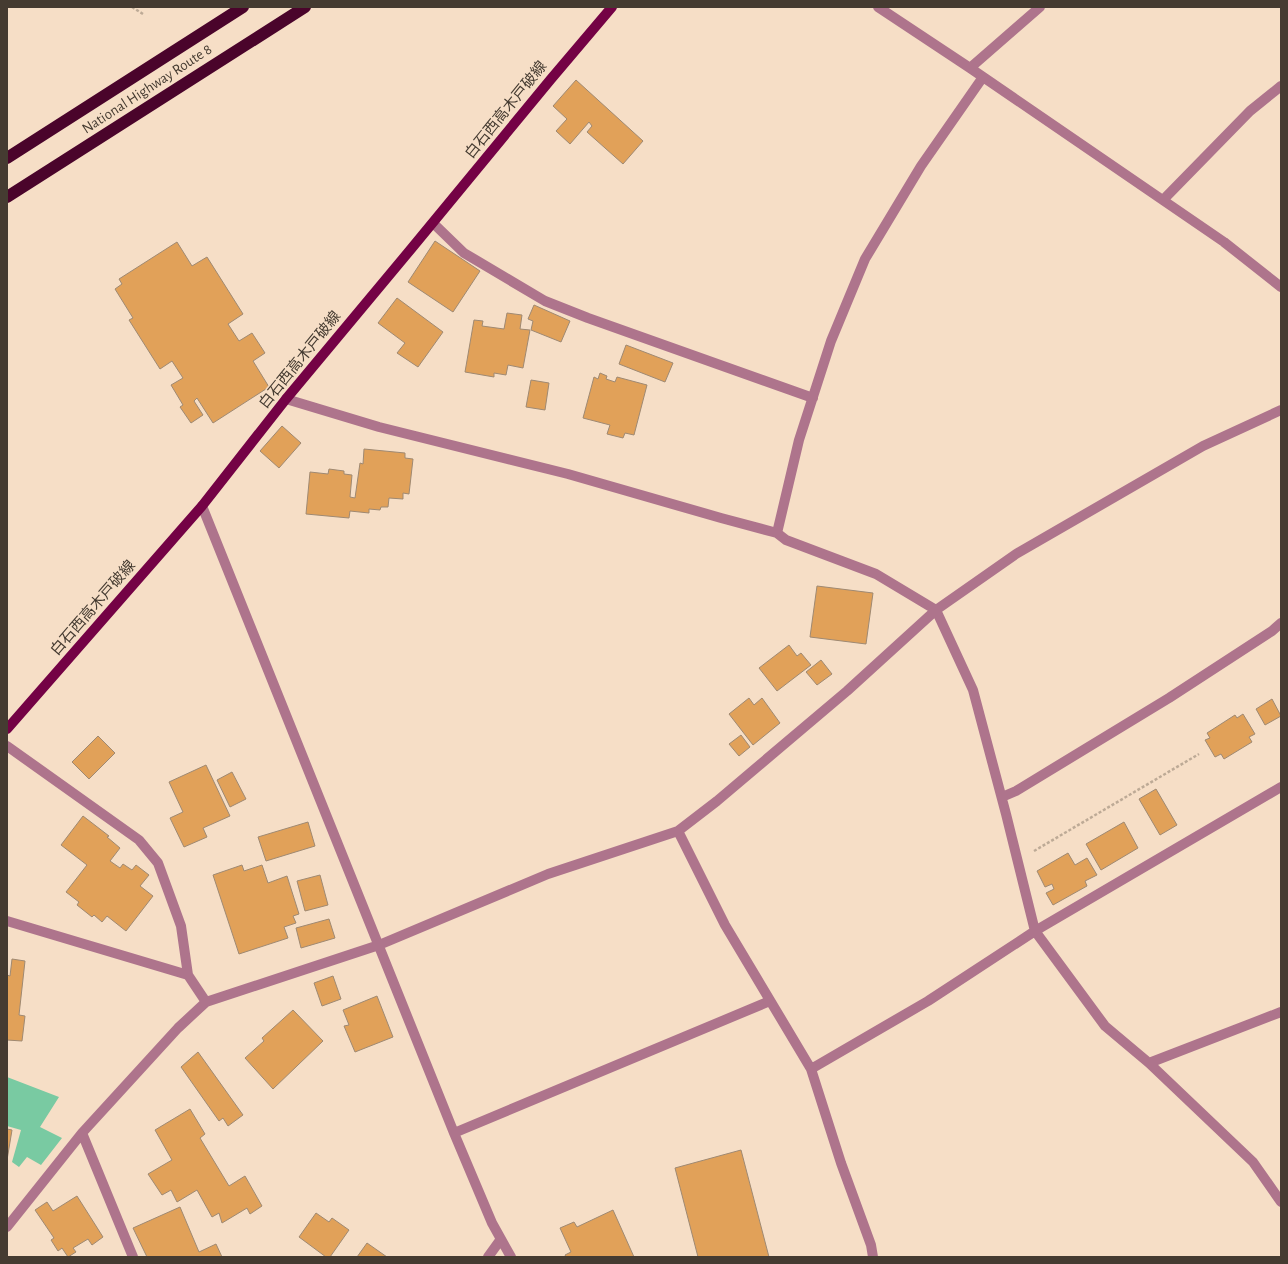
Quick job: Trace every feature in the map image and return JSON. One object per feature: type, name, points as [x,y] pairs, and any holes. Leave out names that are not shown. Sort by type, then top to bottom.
[{"type":"highway","name":"National Highway Route 8","points":[[7,158],[243,7]]},
{"type":"highway","name":"National Highway Route 8","points":[[7,198],[305,7]]},
{"type":"main road","name":"白石西高木戸破線","points":[[7,729],[202,506],[286,399],[612,7]]},
{"type":"street","points":[[878,7],[970,68],[1224,242],[1281,287]]},
{"type":"street","points":[[970,68],[1040,7]]},
{"type":"street","points":[[777,533],[799,440],[831,341],[865,259],[921,166],[983,77]]},
{"type":"street","points":[[1162,200],[1250,111],[1281,86]]},
{"type":"street","points":[[433,223],[464,253],[545,300],[588,318],[813,398]]},
{"type":"street","points":[[286,399],[379,427],[568,474],[777,533],[786,540],[876,574],[936,610],[972,690],[1002,797],[1035,931],[1104,1026],[1149,1063],[1253,1162],[1281,1202]]},
{"type":"street","points":[[7,1227],[82,1133],[178,1028],[206,1002],[379,945],[548,874],[678,831],[717,801],[847,691],[936,610],[1016,554],[1203,446],[1281,410]]},
{"type":"street","points":[[202,506],[454,1132],[492,1224],[511,1257]]},
{"type":"street","points":[[1002,797],[1016,791],[1169,698],[1272,631],[1281,623]]},
{"type":"street","points":[[7,746],[139,840],[158,863],[181,926],[188,975],[206,1002]]},
{"type":"street","points":[[811,1069],[928,1001],[1035,931],[1281,787]]},
{"type":"street","points":[[678,831],[725,925],[811,1069],[841,1163],[871,1245],[873,1257]]},
{"type":"street","points":[[7,921],[188,975]]},
{"type":"street","points":[[454,1132],[770,1001]]},
{"type":"street","points":[[1149,1063],[1281,1012]]},
{"type":"street","points":[[82,1133],[133,1257]]},
{"type":"street","points":[[488,1257],[501,1239]]},
{"type":"path","points":[[132,7],[143,14]]},
{"type":"path","points":[[1018,861],[1199,754]]},
{"type":"green space","points":[[7,1077],[59,1097],[40,1127],[62,1138],[41,1165],[27,1157],[19,1167],[12,1162],[21,1130],[7,1126]]},
{"type":"building","points":[[576,80],[643,141],[623,164],[587,132],[592,126],[589,122],[570,144],[556,131],[567,119],[553,106]]},
{"type":"building","points":[[435,241],[480,271],[453,312],[408,282]]},
{"type":"building","points":[[177,242],[192,266],[207,257],[243,314],[228,324],[239,341],[252,333],[265,353],[253,361],[269,387],[213,423],[197,398],[194,401],[203,415],[191,423],[180,407],[183,405],[171,385],[183,378],[172,361],[160,369],[129,320],[133,318],[115,289],[122,284],[119,279]]},
{"type":"building","points":[[397,298],[443,332],[418,367],[397,353],[405,343],[378,323]]},
{"type":"building","points":[[534,305],[570,321],[561,342],[531,330],[533,321],[528,319]]},
{"type":"building","points":[[507,313],[522,315],[520,329],[530,330],[523,368],[508,365],[506,375],[494,373],[494,377],[465,372],[474,320],[483,321],[482,326],[504,329]]},
{"type":"building","points":[[626,345],[673,363],[665,382],[619,364]]},
{"type":"building","points":[[600,373],[607,376],[606,379],[615,382],[617,377],[647,385],[634,435],[625,433],[623,438],[607,434],[610,425],[583,418],[594,377],[598,379]]},
{"type":"building","points":[[531,380],[549,383],[545,410],[526,407]]},
{"type":"building","points":[[282,426],[301,443],[279,468],[260,451]]},
{"type":"building","points":[[364,449],[405,453],[405,458],[413,459],[409,494],[403,493],[403,499],[389,498],[388,507],[381,507],[380,510],[369,509],[369,513],[350,511],[349,518],[306,514],[310,472],[328,474],[329,469],[344,471],[344,474],[352,475],[350,497],[355,498],[360,463],[363,464]]},
{"type":"building","points":[[817,586],[873,593],[866,644],[810,637]]},
{"type":"building","points":[[789,645],[797,656],[801,653],[811,665],[777,691],[759,668]]},
{"type":"building","points":[[821,660],[832,674],[817,685],[806,672]]},
{"type":"building","points":[[749,698],[754,705],[762,698],[780,723],[753,745],[729,714]]},
{"type":"building","points":[[1272,699],[1281,716],[1265,725],[1256,709]]},
{"type":"building","points":[[1243,714],[1255,734],[1249,737],[1252,742],[1224,759],[1221,754],[1215,757],[1205,740],[1210,738],[1207,733],[1235,715],[1237,718]]},
{"type":"building","points":[[741,735],[750,747],[739,756],[729,744]]},
{"type":"building","points":[[98,736],[115,753],[89,779],[72,762]]},
{"type":"building","points":[[206,765],[230,816],[203,828],[207,837],[184,847],[170,818],[183,812],[169,782]]},
{"type":"building","points":[[232,772],[246,799],[230,807],[217,780]]},
{"type":"building","points":[[1156,789],[1177,825],[1160,835],[1139,799]]},
{"type":"building","points":[[83,816],[109,836],[107,837],[120,848],[110,861],[120,868],[123,864],[132,870],[136,865],[149,875],[140,886],[153,896],[126,931],[107,916],[102,922],[94,915],[92,917],[77,905],[79,902],[66,892],[87,865],[61,845]]},
{"type":"building","points":[[308,822],[315,846],[266,861],[258,837]]},
{"type":"building","points":[[1124,822],[1138,848],[1101,870],[1086,844]]},
{"type":"building","points":[[1068,853],[1075,865],[1087,858],[1097,875],[1085,881],[1087,886],[1053,905],[1046,893],[1054,889],[1052,884],[1045,887],[1037,871]]},
{"type":"building","points":[[242,865],[244,871],[262,865],[268,883],[287,876],[299,914],[293,916],[296,923],[284,927],[288,938],[239,954],[213,875]]},
{"type":"building","points":[[320,875],[328,905],[305,911],[297,881]]},
{"type":"building","points":[[329,919],[335,938],[301,948],[296,928]]},
{"type":"building","points":[[12,959],[25,961],[19,1015],[25,1016],[22,1041],[7,1040],[7,975],[10,976]]},
{"type":"building","points":[[333,976],[341,999],[322,1006],[314,983]]},
{"type":"building","points":[[377,996],[393,1037],[355,1052],[344,1026],[349,1025],[343,1010]]},
{"type":"building","points":[[293,1010],[323,1041],[273,1089],[245,1058],[264,1041],[262,1038]]},
{"type":"building","points":[[198,1052],[243,1115],[228,1126],[223,1118],[219,1121],[181,1067]]},
{"type":"building","points":[[190,1109],[205,1134],[200,1138],[229,1186],[245,1176],[262,1206],[250,1214],[247,1208],[222,1223],[219,1213],[212,1217],[197,1190],[177,1202],[171,1190],[162,1195],[148,1174],[172,1160],[155,1130]]},
{"type":"building","points":[[7,1129],[12,1130],[7,1160]]},
{"type":"building","points":[[741,1150],[769,1257],[698,1257],[675,1168]]},
{"type":"building","points":[[77,1196],[103,1237],[92,1245],[88,1239],[73,1248],[76,1252],[68,1257],[62,1248],[58,1251],[51,1240],[54,1238],[35,1210],[47,1202],[53,1211]]},
{"type":"building","points":[[180,1207],[199,1252],[216,1244],[222,1257],[147,1257],[133,1228]]},
{"type":"building","points":[[613,1210],[634,1257],[566,1257],[565,1255],[571,1252],[560,1228],[574,1222],[577,1227]]},
{"type":"building","points":[[316,1213],[329,1222],[332,1218],[349,1230],[330,1257],[326,1257],[299,1237]]},
{"type":"building","points":[[367,1243],[387,1257],[357,1257]]}]
